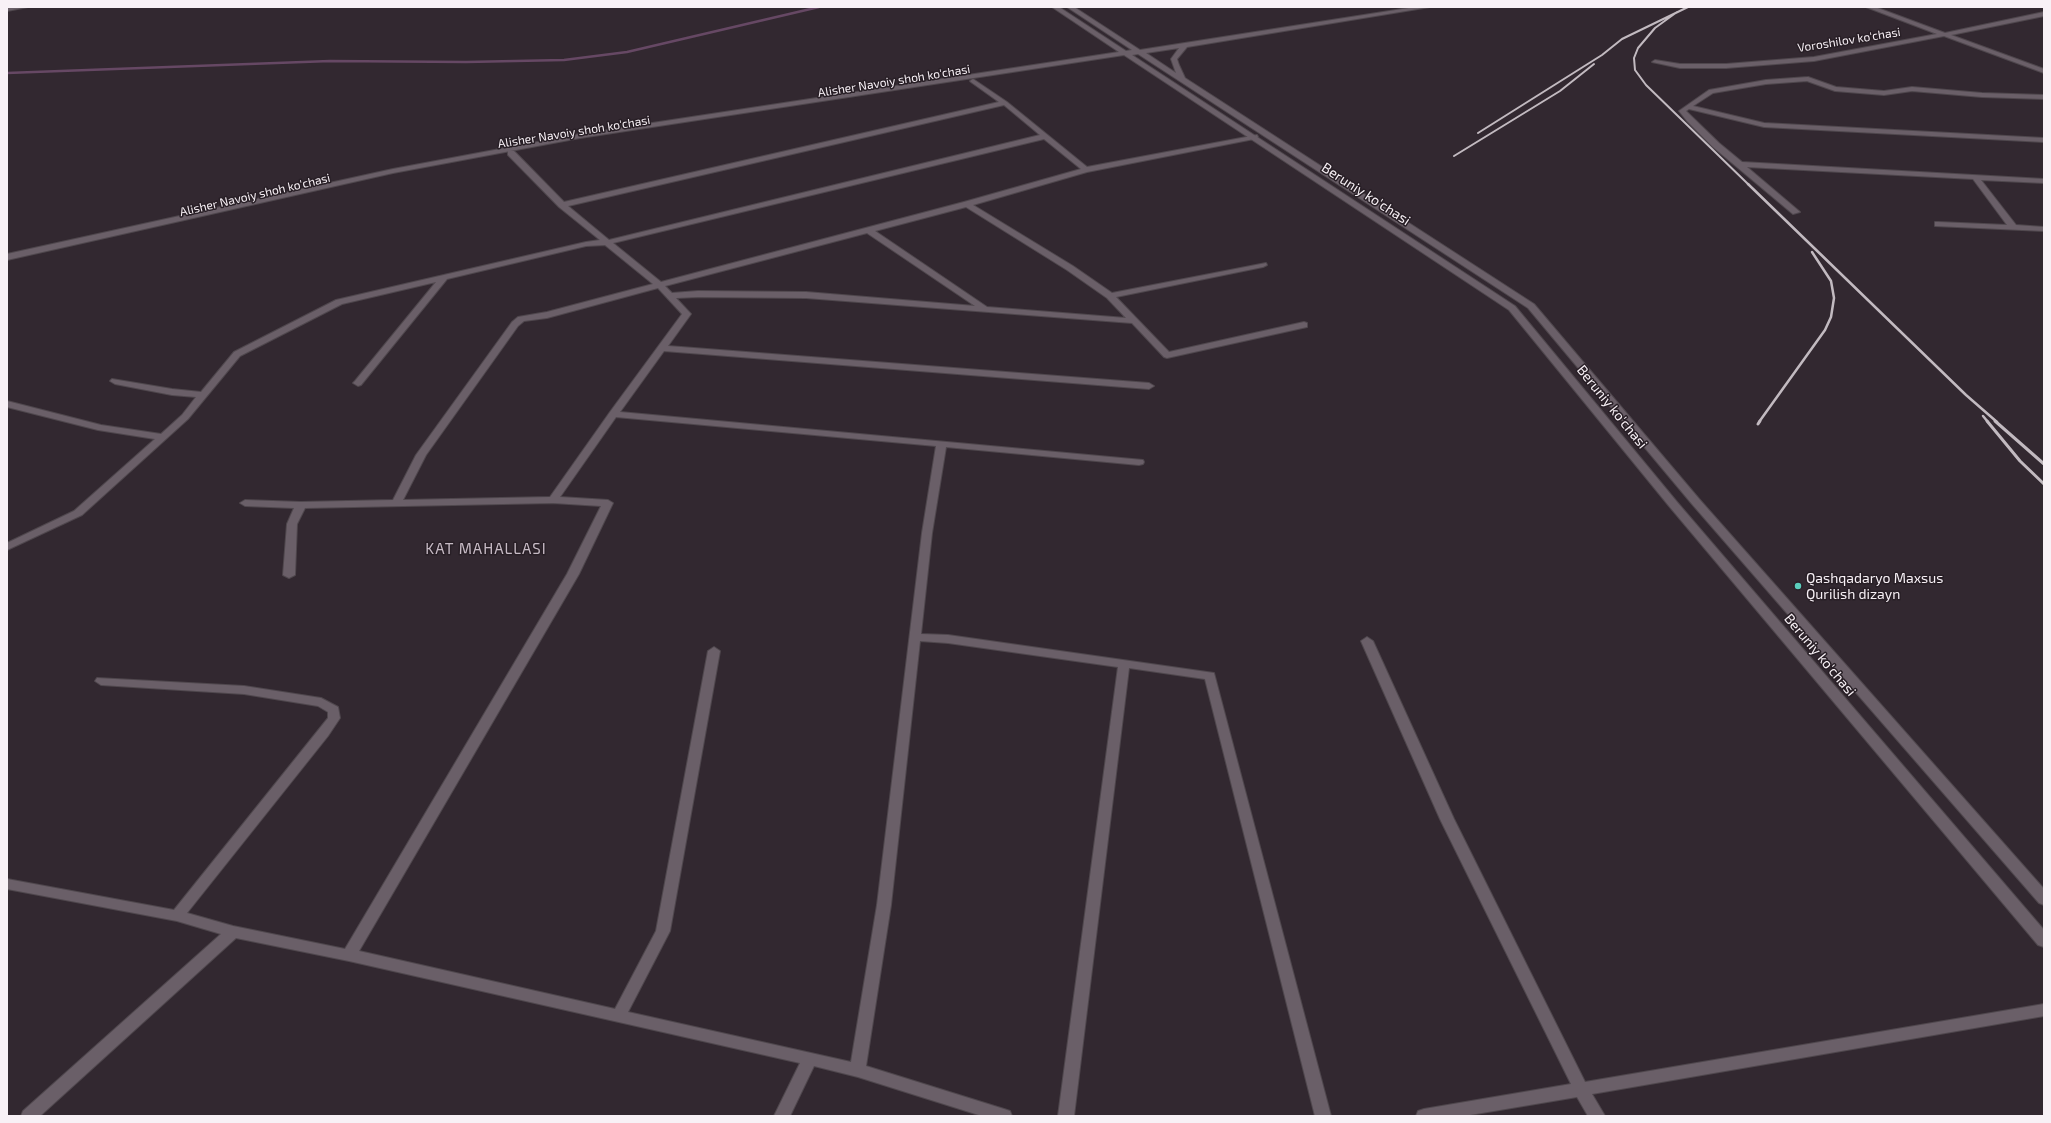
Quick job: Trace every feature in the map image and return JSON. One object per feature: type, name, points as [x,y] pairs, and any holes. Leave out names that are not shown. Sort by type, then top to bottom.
[{"type":"main road","name":"Beruniy ko'chasi","points":[[1055,7],[1184,79],[1531,306],[1548,324],[1696,502],[2044,900]]},
{"type":"main road","name":"Beruniy ko'chasi","points":[[1070,7],[1137,53],[1254,138],[1512,308],[1673,504],[2044,941]]},
{"type":"main road","name":"Alisher Navoiy shoh ko'chasi","points":[[7,257],[311,188],[447,160],[580,136],[1184,46],[1427,7]]},
{"type":"main road","points":[[1184,46],[1174,59],[1174,65],[1184,79]]},
{"type":"main road","name":"Alisher Navoiy shoh ko'chasi","points":[[7,264],[337,188],[511,153],[973,82],[1137,53]]},
{"type":"main road","points":[[1673,504],[1696,502]]},
{"type":"street","points":[[7,10],[25,7]]},
{"type":"street","points":[[1869,7],[2044,71]]},
{"type":"street","name":"Voroshilov ko'chasi","points":[[1655,62],[1680,66],[1726,66],[1814,59],[1946,35],[2044,14]]},
{"type":"street","points":[[1796,212],[1716,145],[1688,120],[1682,111],[1711,91],[1766,82],[1808,79],[1834,89],[1884,93],[1912,89],[1982,96],[2044,97]]},
{"type":"street","points":[[973,82],[1005,103],[1086,170]]},
{"type":"street","points":[[562,205],[1005,103]]},
{"type":"street","points":[[1688,107],[1764,125],[2044,140]]},
{"type":"street","points":[[7,547],[78,513],[185,417],[238,354],[339,302],[586,244],[609,242],[1046,136]]},
{"type":"street","points":[[397,502],[421,455],[515,324],[528,317],[547,315],[967,204],[1086,170],[1254,138]]},
{"type":"street","points":[[511,153],[562,205],[609,242],[659,285],[687,314],[613,414],[553,500]]},
{"type":"street","points":[[1740,164],[2044,182]]},
{"type":"street","points":[[1975,177],[2013,227]]},
{"type":"street","points":[[967,204],[1070,268],[1110,296],[1167,355],[1304,325]]},
{"type":"street","points":[[1938,224],[2044,229]]},
{"type":"street","points":[[868,230],[985,309]]},
{"type":"street","points":[[1110,296],[1263,265]]},
{"type":"street","points":[[358,383],[444,277]]},
{"type":"street","points":[[669,296],[698,294],[806,295],[1134,321]]},
{"type":"street","points":[[663,348],[1149,386]]},
{"type":"street","points":[[115,381],[172,392],[203,395]]},
{"type":"street","points":[[7,404],[101,428],[163,437]]},
{"type":"street","points":[[613,414],[1139,462]]},
{"type":"street","points":[[858,1070],[884,905],[927,533],[942,443]]},
{"type":"street","points":[[245,503],[301,505],[553,500],[608,503],[573,574],[348,955]]},
{"type":"street","points":[[289,574],[292,524],[301,505]]},
{"type":"street","points":[[915,637],[948,639],[1210,676],[1323,1116]]},
{"type":"street","points":[[1367,641],[1447,820],[1581,1089],[1597,1116]]},
{"type":"street","points":[[618,1017],[663,931],[714,651]]},
{"type":"street","points":[[1066,1116],[1124,664]]},
{"type":"street","points":[[101,680],[244,690],[321,702],[334,710],[334,718],[324,733],[177,916]]},
{"type":"street","points":[[7,884],[177,916],[233,932],[348,955],[858,1070],[1004,1116]]},
{"type":"street","points":[[29,1116],[233,932]]},
{"type":"street","points":[[1424,1116],[2044,1010]]},
{"type":"street","points":[[782,1116],[809,1060]]},
{"type":"waterway","points":[[7,73],[330,61],[466,62],[564,60],[627,52],[819,7]]},
{"type":"railway","points":[[1676,13],[1688,7]]},
{"type":"railway","points":[[1478,133],[1602,55],[1622,39],[1676,13]]},
{"type":"railway","points":[[1676,13],[1655,28],[1638,48],[1634,58],[1635,70],[1646,85],[1749,185]]},
{"type":"railway","points":[[1454,156],[1560,91],[1594,64]]},
{"type":"railway","points":[[1748,184],[1966,395],[1997,422]]},
{"type":"railway","points":[[1759,422],[1825,330],[1831,317],[1834,298],[1831,281],[1812,252]]},
{"type":"railway","points":[[1983,416],[1988,422]]},
{"type":"railway","points":[[1987,421],[2020,461],[2044,484]]},
{"type":"railway","points":[[1995,421],[2044,464]]},
{"type":"place","name":"Qashqadaryo Maxsus Qurilish dizayn","points":[[1798,586]]},
{"type":"district","name":"KAT MAHALLASI","points":[[486,549]]}]
